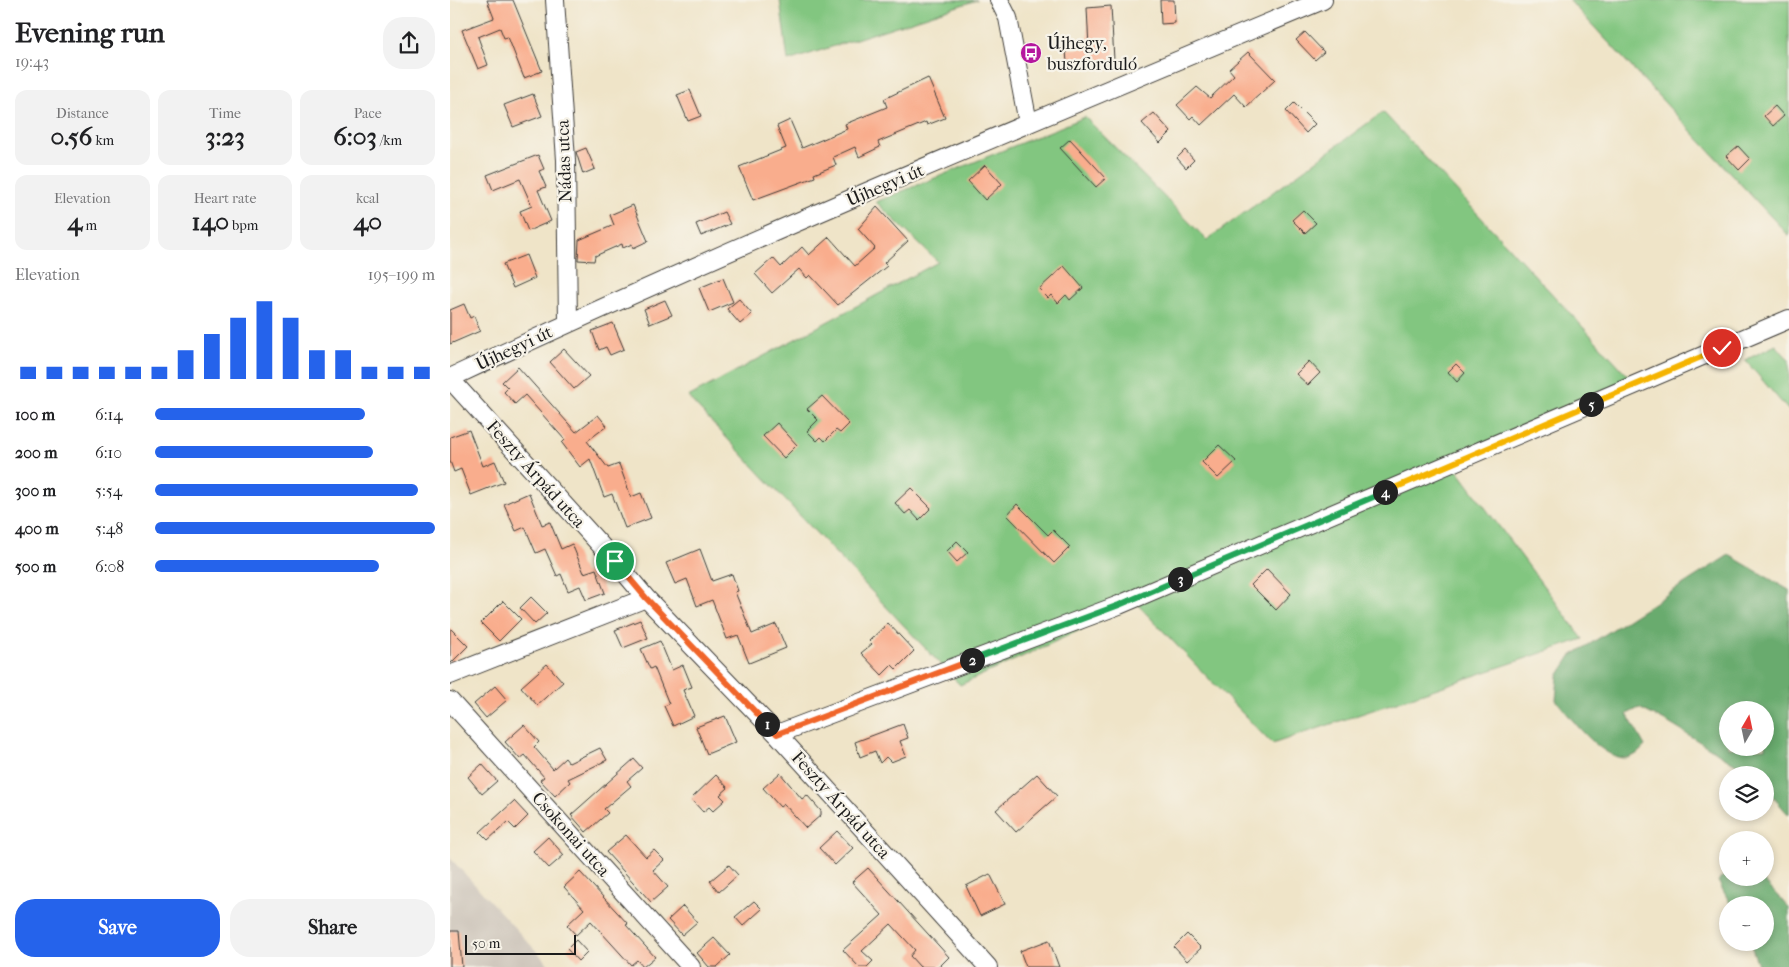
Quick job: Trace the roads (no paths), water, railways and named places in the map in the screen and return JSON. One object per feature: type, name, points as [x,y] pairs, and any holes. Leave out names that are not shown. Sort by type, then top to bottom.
[{"type":"street","name":"Nádas utca","points":[[555,0],[566,160],[568,323]]},
{"type":"street","points":[[999,0],[1008,18],[1028,123]]},
{"type":"street","name":"Újhegyi út","points":[[450,379],[568,323],[1028,123],[1322,0]]},
{"type":"street","points":[[777,734],[1119,605],[1789,319]]},
{"type":"street","name":"Feszty Árpád utca","points":[[450,379],[615,561],[646,598],[777,734],[988,967]]},
{"type":"street","points":[[450,675],[646,598]]},
{"type":"street","name":"Csokonai utca","points":[[450,701],[692,967]]},
{"type":"place","name":"Újhegy, buszforduló","points":[[1031,53]]}]
